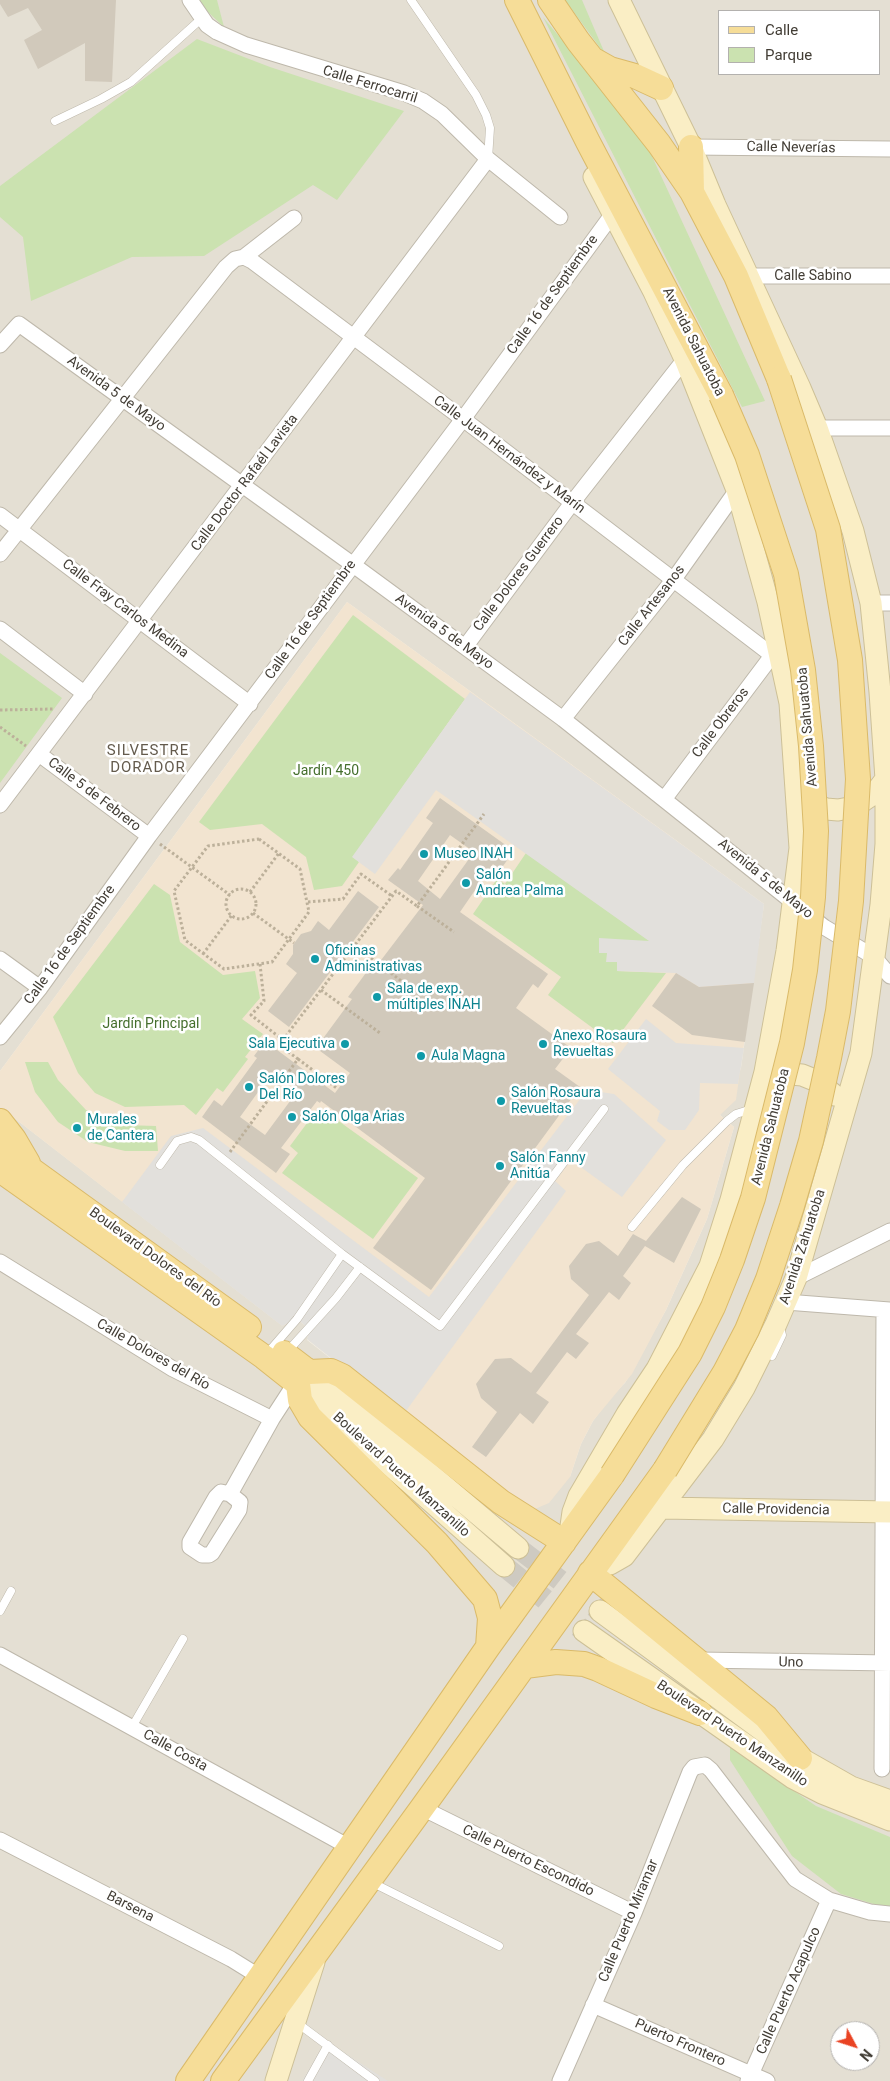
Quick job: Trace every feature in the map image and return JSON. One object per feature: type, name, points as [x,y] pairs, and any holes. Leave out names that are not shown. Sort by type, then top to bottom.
[{"type":"main road","name":"Avenida Sahuatoba","points":[[188,2081],[488,1647],[612,1475],[690,1353],[713,1307],[753,1198],[792,1043],[805,970],[813,897],[816,831],[811,746],[803,670],[786,574],[747,455],[721,395],[617,208],[588,142],[517,0]]},
{"type":"main road","points":[[223,2081],[286,2014],[317,1952],[525,1666],[664,1470],[725,1372],[747,1330],[768,1279],[792,1206],[811,1141],[838,1011],[851,901],[858,779],[850,660],[828,529],[779,379],[742,276],[675,166],[591,58],[550,0]]},
{"type":"main road","points":[[591,58],[610,69],[635,76],[661,88]]},
{"type":"main road","points":[[691,147],[692,192]]},
{"type":"main road","points":[[0,1121],[14,1138],[33,1171]]},
{"type":"main road","name":"Boulevard Dolores del Río","points":[[0,1147],[219,1304],[301,1379]]},
{"type":"main road","name":"Boulevard Dolores del Río","points":[[0,1170],[275,1355]]},
{"type":"main road","points":[[488,1647],[490,1618],[485,1599],[437,1543],[310,1417],[300,1400],[301,1379],[330,1370],[342,1376],[501,1502],[567,1537]]},
{"type":"main road","points":[[593,1569],[766,1716],[800,1758]]},
{"type":"main road","points":[[525,1666],[556,1662],[584,1664],[700,1713]]},
{"type":"street","name":"Calle Ferrocarril","points":[[190,0],[201,19],[217,32],[246,45],[404,93],[423,101],[442,114],[488,159],[560,218]]},
{"type":"street","name":"Avenida Sahuatoba","points":[[505,0],[617,208],[685,359],[736,490],[768,602],[775,652],[790,703],[800,848],[794,902]]},
{"type":"street","points":[[619,0],[691,147],[742,276],[817,428],[853,532],[880,602],[888,779],[888,844],[882,957],[890,976]]},
{"type":"street","name":"Calle Neverías","points":[[691,147],[890,149]]},
{"type":"street","name":"Calle Doctor Rafaél Lavista","points":[[0,805],[73,708],[86,694],[488,159]]},
{"type":"street","name":"Calle 16 de Septiembre","points":[[0,1037],[40,988],[149,836],[463,419],[617,208]]},
{"type":"street","points":[[0,554],[226,267],[236,260],[244,258],[294,218]]},
{"type":"street","name":"Calle Juan Hernández y Marín","points":[[244,258],[252,261],[572,503],[775,652]]},
{"type":"street","name":"Calle Sabino","points":[[742,276],[890,276]]},
{"type":"street","name":"Avenida 5 de Mayo","points":[[0,345],[19,324],[31,332],[563,719],[665,798],[824,927],[849,943],[882,957]]},
{"type":"street","name":"Calle Dolores Guerrero","points":[[465,647],[572,503],[685,359]]},
{"type":"street","points":[[817,428],[890,428]]},
{"type":"street","name":"Calle Artesanos","points":[[563,719],[674,579],[736,490]]},
{"type":"street","name":"Calle Fray Carlos Medina","points":[[0,514],[250,704]]},
{"type":"street","points":[[0,628],[86,694]]},
{"type":"street","name":"Calle Obreros","points":[[665,798],[775,652]]},
{"type":"street","name":"Calle 5 de Febrero","points":[[40,754],[149,836]]},
{"type":"street","points":[[798,798],[813,806],[838,810],[854,806],[865,800],[888,779]]},
{"type":"street","points":[[567,1537],[572,1512],[579,1496],[627,1414],[658,1369],[710,1266],[731,1200],[765,1072],[794,902]]},
{"type":"street","name":"Avenida Zahuatoba","points":[[593,1569],[610,1564],[624,1556],[662,1508],[750,1386],[796,1278],[861,1053],[882,957]]},
{"type":"street","points":[[0,959],[40,988]]},
{"type":"street","points":[[765,1072],[802,1075],[817,1081],[832,1092],[845,1109]]},
{"type":"street","points":[[796,1278],[890,1231]]},
{"type":"street","name":"Calle Dolores del Río","points":[[0,1262],[173,1369],[272,1418]]},
{"type":"street","points":[[786,1302],[887,1310],[886,1663],[882,1769]]},
{"type":"street","points":[[230,1494],[272,1418],[301,1379]]},
{"type":"street","name":"Boulevard Puerto Manzanillo","points":[[301,1379],[518,1548]]},
{"type":"street","name":"Boulevard Puerto Manzanillo","points":[[301,1379],[504,1566]]},
{"type":"street","name":"Calle Providencia","points":[[662,1508],[886,1512]]},
{"type":"street","name":"Boulevard Puerto Manzanillo","points":[[600,1610],[800,1758],[851,1787],[890,1801]]},
{"type":"street","name":"Boulevard Puerto Manzanillo","points":[[584,1631],[793,1778],[822,1793],[890,1820]]},
{"type":"street","name":"Calle Costa","points":[[0,1655],[349,1847]]},
{"type":"street","name":"Uno","points":[[699,1660],[886,1663]]},
{"type":"street","name":"Calle Puerto Miramar","points":[[560,2081],[634,1913],[690,1772],[700,1764],[711,1770],[795,1879],[829,1900]]},
{"type":"street","name":"Calle Puerto Escondido","points":[[422,1808],[634,1913]]},
{"type":"street","name":"Barsena","points":[[0,1840],[231,1959],[260,1977]]},
{"type":"street","points":[[829,1900],[870,1912],[890,1914]]},
{"type":"street","name":"Calle Puerto Acapulco","points":[[749,2077],[829,1900]]},
{"type":"street","name":"Puerto Frontero","points":[[593,2005],[749,2077],[767,2081]]},
{"type":"street","points":[[276,2081],[286,2014]]},
{"type":"lane","points":[[411,0],[476,95],[486,115],[490,128],[488,159]]},
{"type":"lane","points":[[55,121],[131,82],[201,19]]},
{"type":"lane","points":[[632,1227],[683,1165],[726,1121],[745,1110],[756,1108]]},
{"type":"lane","points":[[160,1164],[177,1142],[191,1137],[199,1140],[342,1254],[440,1326],[604,1109]]},
{"type":"lane","points":[[275,1355],[297,1319],[342,1254]]},
{"type":"lane","points":[[275,1355],[336,1298],[360,1267]]},
{"type":"lane","points":[[768,1363],[782,1335],[776,1324]]},
{"type":"lane","points":[[0,1611],[11,1591]]},
{"type":"lane","points":[[132,1727],[184,1639]]},
{"type":"lane","points":[[369,1882],[499,1946]]},
{"type":"lane","points":[[286,2014],[375,2081]]},
{"type":"lane","points":[[308,2081],[328,2045]]},
{"type":"path","points":[[0,710],[73,708]]},
{"type":"path","points":[[0,727],[40,754]]},
{"type":"path","points":[[417,906],[484,814]]},
{"type":"path","points":[[149,836],[230,895]]},
{"type":"path","points":[[259,839],[279,853],[300,869],[309,912],[272,962],[224,969],[185,940],[174,891],[208,846],[259,839]]},
{"type":"path","points":[[250,892],[279,853]]},
{"type":"path","points":[[308,902],[343,899],[361,874],[392,896]]},
{"type":"path","points":[[241,889],[250,892],[255,900],[253,913],[245,918],[232,915],[227,903],[230,895],[241,889]]},
{"type":"path","points":[[338,1089],[279,1045],[334,970],[355,946],[396,892],[454,932]]},
{"type":"path","points":[[253,913],[294,943]]},
{"type":"path","points":[[203,954],[232,915]]},
{"type":"path","points":[[355,946],[412,989]]},
{"type":"path","points":[[260,964],[264,1000],[251,1015],[284,1040]]},
{"type":"path","points":[[321,990],[380,1033]]},
{"type":"path","points":[[224,1159],[298,1059]]},
{"type":"shaded area","points":[[0,0],[890,0],[890,2081],[0,2081],[0,1107],[282,1325],[297,1319],[309,1329],[307,1340],[403,1415],[570,1477],[581,1444],[593,1421],[612,1395],[625,1383],[666,1310],[707,1219],[734,1127],[720,1115],[741,1068],[764,904],[347,602],[0,1071]]},
{"type":"shaded area","points":[[347,602],[764,904],[736,1100],[720,1115],[734,1127],[707,1219],[666,1310],[632,1374],[593,1421],[581,1444],[570,1477],[549,1503],[528,1512],[307,1339],[309,1329],[297,1319],[282,1326],[0,1107],[0,1071]]},
{"type":"shaded area","points":[[470,692],[764,904],[754,983],[699,987],[676,973],[617,971],[617,962],[606,962],[607,953],[599,953],[599,938],[649,941],[436,790],[375,874],[352,857]]},
{"type":"shaded area","points":[[646,1019],[676,1043],[744,1048],[738,1084],[700,1083],[699,1110],[685,1130],[669,1130],[657,1121],[660,1111],[608,1069]]},
{"type":"shaded area","points":[[587,1090],[614,1094],[666,1140],[622,1197],[571,1160],[555,1181],[566,1191],[403,1415],[307,1339],[309,1329],[297,1319],[282,1326],[122,1202],[171,1136],[203,1128],[429,1297]]},
{"type":"shaded area","points":[[326,2041],[388,2081],[302,2081]]},
{"type":"green space","points":[[195,0],[217,0],[224,27]]},
{"type":"green space","points":[[565,0],[582,0],[606,56]]},
{"type":"green space","points":[[543,17],[644,139],[765,401],[742,407]]},
{"type":"green space","points":[[197,39],[270,67],[404,111],[337,200],[313,185],[204,256],[132,257],[31,301],[23,237],[0,217],[0,186]]},
{"type":"green space","name":"Jardín 450","points":[[353,615],[465,699],[353,857],[359,862],[342,886],[314,890],[306,857],[262,824],[210,830],[199,822]]},
{"type":"green space","points":[[0,653],[62,698],[0,783]]},
{"type":"green space","points":[[526,853],[650,941],[607,953],[617,962],[617,971],[666,973],[613,1043],[548,995],[561,977],[473,914],[497,879],[505,884]]},
{"type":"green space","name":"Jardín Principal","points":[[154,884],[170,895],[180,942],[223,975],[255,971],[260,998],[242,1019],[263,1034],[245,1057],[248,1059],[223,1092],[217,1088],[196,1115],[184,1105],[125,1107],[95,1093],[78,1073],[53,1017]]},
{"type":"green space","points":[[25,1062],[48,1062],[58,1080],[86,1110],[124,1125],[156,1126],[158,1151],[125,1151],[88,1142],[58,1122],[35,1092]]},
{"type":"green space","points":[[319,1107],[418,1178],[373,1239],[282,1173],[298,1153],[290,1146]]},
{"type":"green space","points":[[730,1747],[816,1806],[890,1837],[890,1909],[841,1894],[792,1856],[730,1760]]},
{"type":"building","points":[[0,0],[116,0],[112,82],[85,81],[85,43],[38,69],[24,40],[42,30],[28,8],[8,17],[0,4]]},
{"type":"building","points":[[440,798],[514,851],[500,870],[493,864],[460,912],[548,974],[538,988],[533,984],[516,1008],[571,1048],[555,1069],[580,1087],[431,1290],[373,1248],[425,1178],[321,1101],[320,1103],[317,1101],[281,1148],[290,1154],[276,1173],[202,1117],[214,1100],[222,1106],[257,1058],[254,1056],[265,1041],[335,1093],[350,1073],[316,1048],[352,999],[348,997],[368,970],[372,972],[423,905],[388,880],[398,868],[400,870],[433,823],[426,818]],"holes":[[[450,835],[474,852],[440,899],[418,881]],[[274,1070],[299,1089],[265,1135],[240,1117]]]},
{"type":"building","name":"Oficinas Administrativas","points":[[358,891],[379,907],[289,1027],[268,1011],[297,973],[286,964],[293,954],[293,945],[301,934],[311,931],[318,921],[329,930]]},
{"type":"building","points":[[676,973],[699,987],[754,983],[745,1042],[692,1035],[652,1006]]},
{"type":"building","points":[[682,1197],[701,1209],[674,1263],[645,1246],[623,1276],[631,1283],[619,1300],[609,1292],[576,1334],[589,1343],[576,1359],[567,1352],[536,1393],[549,1402],[533,1424],[520,1413],[486,1457],[472,1447],[497,1412],[481,1398],[476,1384],[495,1359],[511,1358],[531,1373],[589,1295],[571,1279],[569,1266],[586,1244],[599,1241],[618,1256],[633,1234],[646,1241]]},
{"type":"tunnel","points":[[518,1548],[600,1611]]},
{"type":"tunnel","points":[[504,1566],[584,1631]]},
{"type":"place","name":"Museo INAH","points":[[424,854]]},
{"type":"place","name":"Salón Andrea Palma","points":[[466,883]]},
{"type":"place","name":"Oficinas Administrativas","points":[[315,959]]},
{"type":"place","name":"Sala de exp. múltiples INAH","points":[[377,997]]},
{"type":"place","name":"Sala Ejecutiva","points":[[345,1044]]},
{"type":"place","name":"Anexo Rosaura Revueltas","points":[[543,1044]]},
{"type":"place","name":"Aula Magna","points":[[421,1056]]},
{"type":"place","name":"Salón Dolores Del Río","points":[[249,1087]]},
{"type":"place","name":"Salón Rosaura Revueltas","points":[[501,1101]]},
{"type":"place","name":"Salón Olga Arias","points":[[292,1117]]},
{"type":"place","name":"Murales de Cantera","points":[[77,1128]]},
{"type":"place","name":"Salón Fanny Anitúa","points":[[500,1166]]},
{"type":"district","name":"SILVESTRE DORADOR","points":[[148,760]]}]
